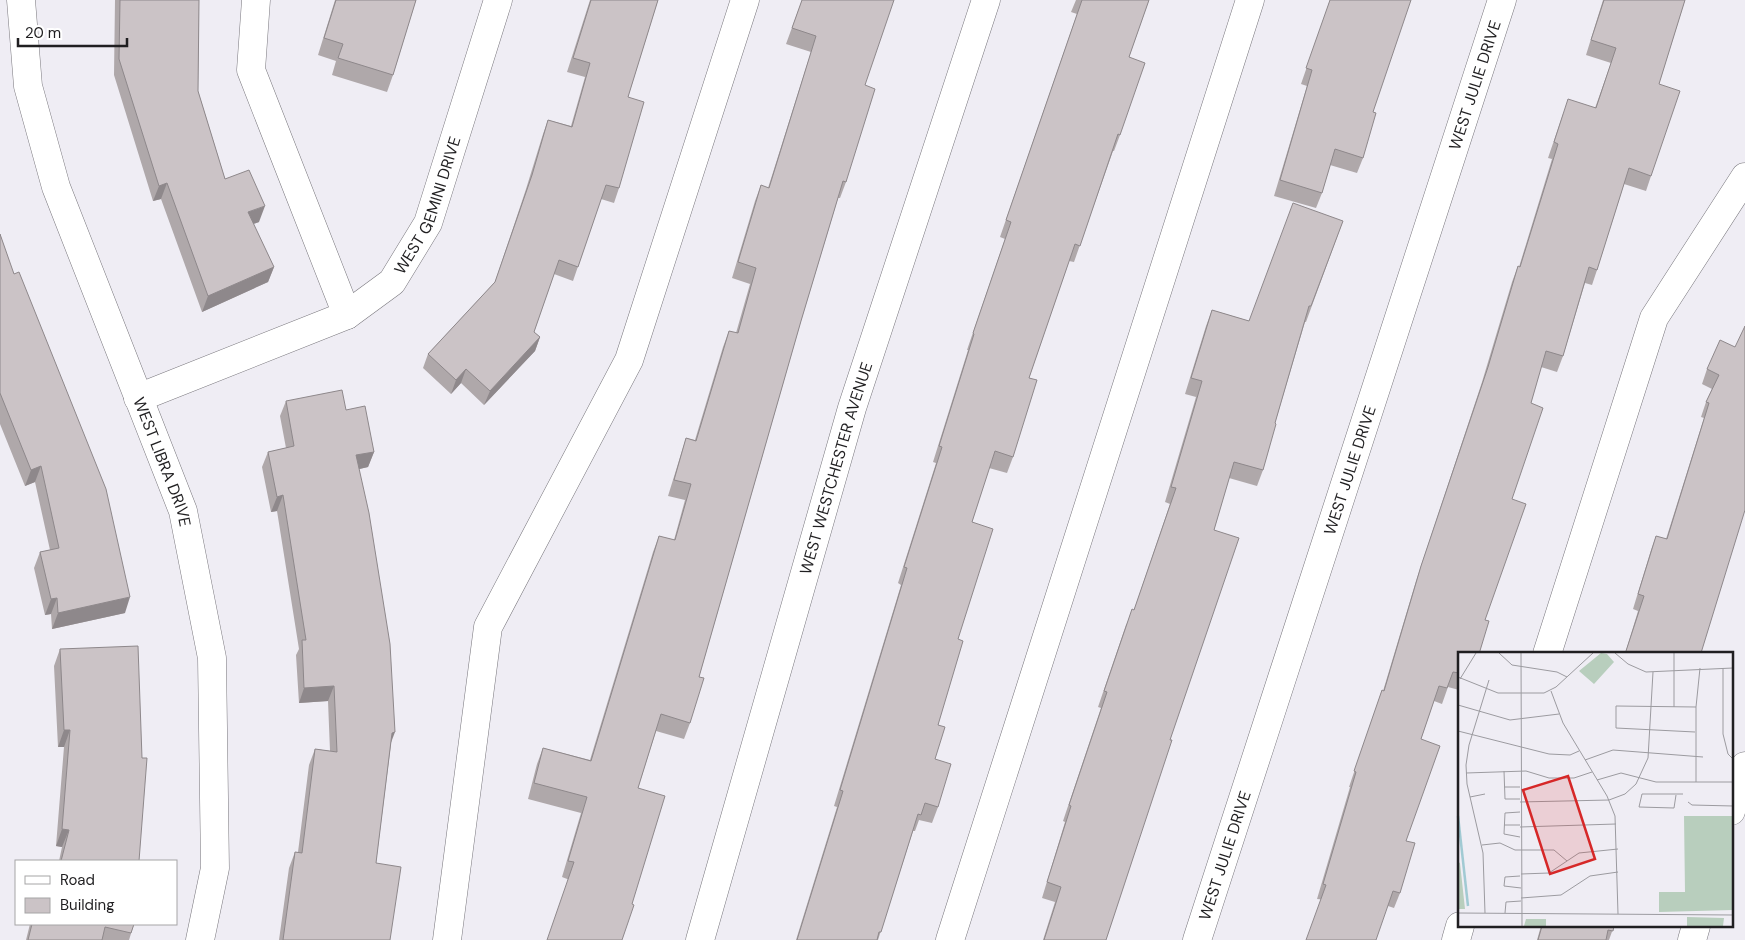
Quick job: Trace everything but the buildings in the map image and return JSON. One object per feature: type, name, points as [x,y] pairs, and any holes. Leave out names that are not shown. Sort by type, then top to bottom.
[{"type":"street","name":"WEST LIBRA DRIVE","points":[[21,0],[28,86],[56,187],[183,511],[212,658],[215,868],[200,940]]},
{"type":"street","points":[[256,0],[251,70],[346,315]]},
{"type":"street","name":"WEST GEMINI DRIVE","points":[[138,398],[346,315],[392,282],[428,223],[498,0]]},
{"type":"street","points":[[447,940],[488,627],[630,360],[745,0]]},
{"type":"street","name":"WEST WESTCHESTER AVENUE","points":[[700,940],[852,408],[986,0]]},
{"type":"street","points":[[950,940],[1250,0]]},
{"type":"street","name":"WEST JULIE DRIVE","points":[[1196,940],[1502,0]]},
{"type":"street","points":[[1548,652],[1654,318],[1745,177]]},
{"type":"street","points":[[1732,808],[1745,766]]}]
